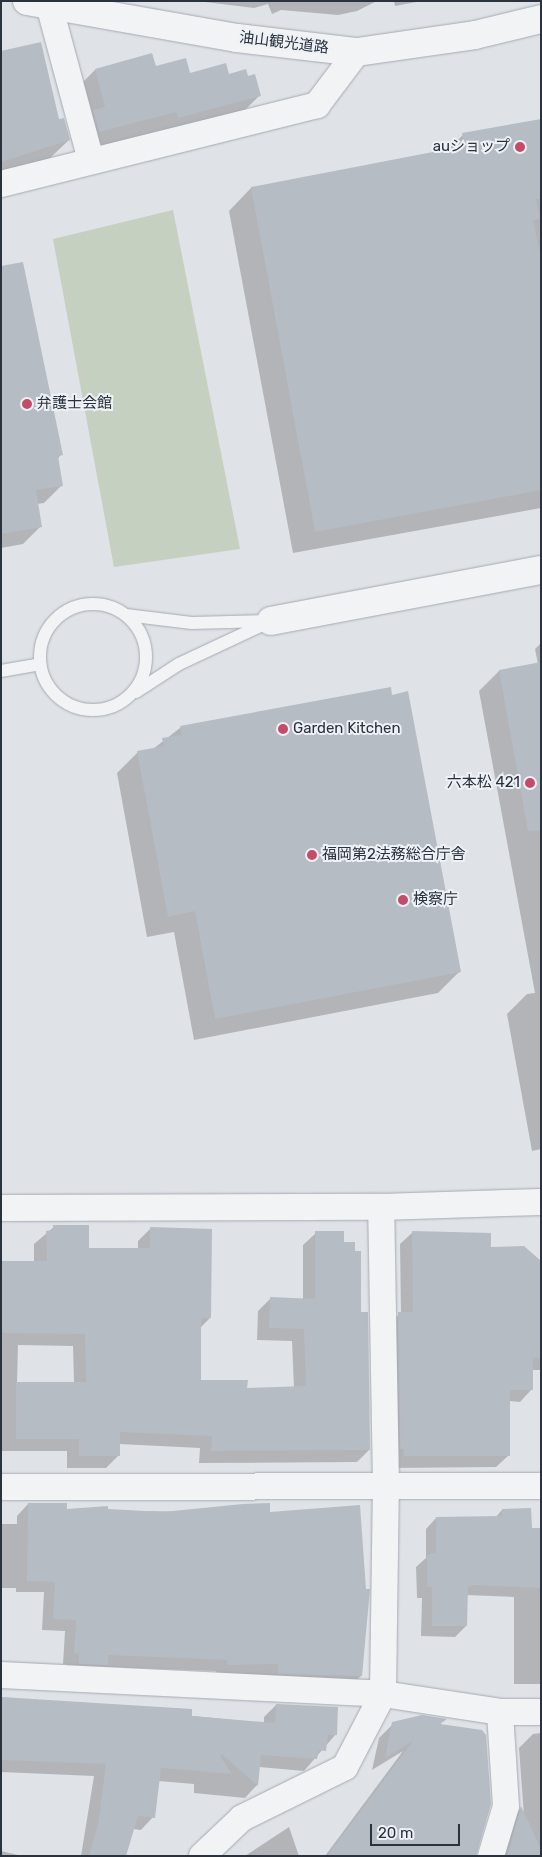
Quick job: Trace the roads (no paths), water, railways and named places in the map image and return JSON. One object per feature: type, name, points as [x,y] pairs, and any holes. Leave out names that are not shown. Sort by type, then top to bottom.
[{"type":"street","name":"油山観光道路","points":[[41,2],[237,38],[357,52],[476,35],[541,18]]},
{"type":"street","points":[[41,2],[91,160]]},
{"type":"street","points":[[1,184],[317,105],[357,52]]},
{"type":"street","points":[[271,621],[541,570]]},
{"type":"street","points":[[1,1208],[381,1207],[541,1202]]},
{"type":"street","points":[[202,1856],[242,1818],[345,1767],[383,1694],[386,1485],[381,1207]]},
{"type":"street","points":[[1,1487],[541,1486]]},
{"type":"street","points":[[1,1675],[383,1694],[500,1712],[541,1712]]},
{"type":"street","points":[[491,1856],[506,1806],[500,1712]]},
{"type":"lane","points":[[132,695],[140,683],[147,655],[137,626],[126,615],[112,607],[97,603],[66,611],[45,634],[40,648],[40,664],[52,692],[78,709],[107,709],[132,695],[179,664],[271,621]]},
{"type":"lane","points":[[126,615],[192,623],[271,621]]},
{"type":"lane","points":[[1,671],[40,664]]},
{"type":"place","name":"auショップ","points":[[520,147]]},
{"type":"place","name":"弁護士会館","points":[[27,404]]},
{"type":"place","name":"Garden Kitchen","points":[[283,729]]},
{"type":"place","name":"六本松 421","points":[[530,783]]},
{"type":"place","name":"福岡第2法務総合庁舎","points":[[312,855]]},
{"type":"place","name":"検察庁","points":[[403,900]]}]
